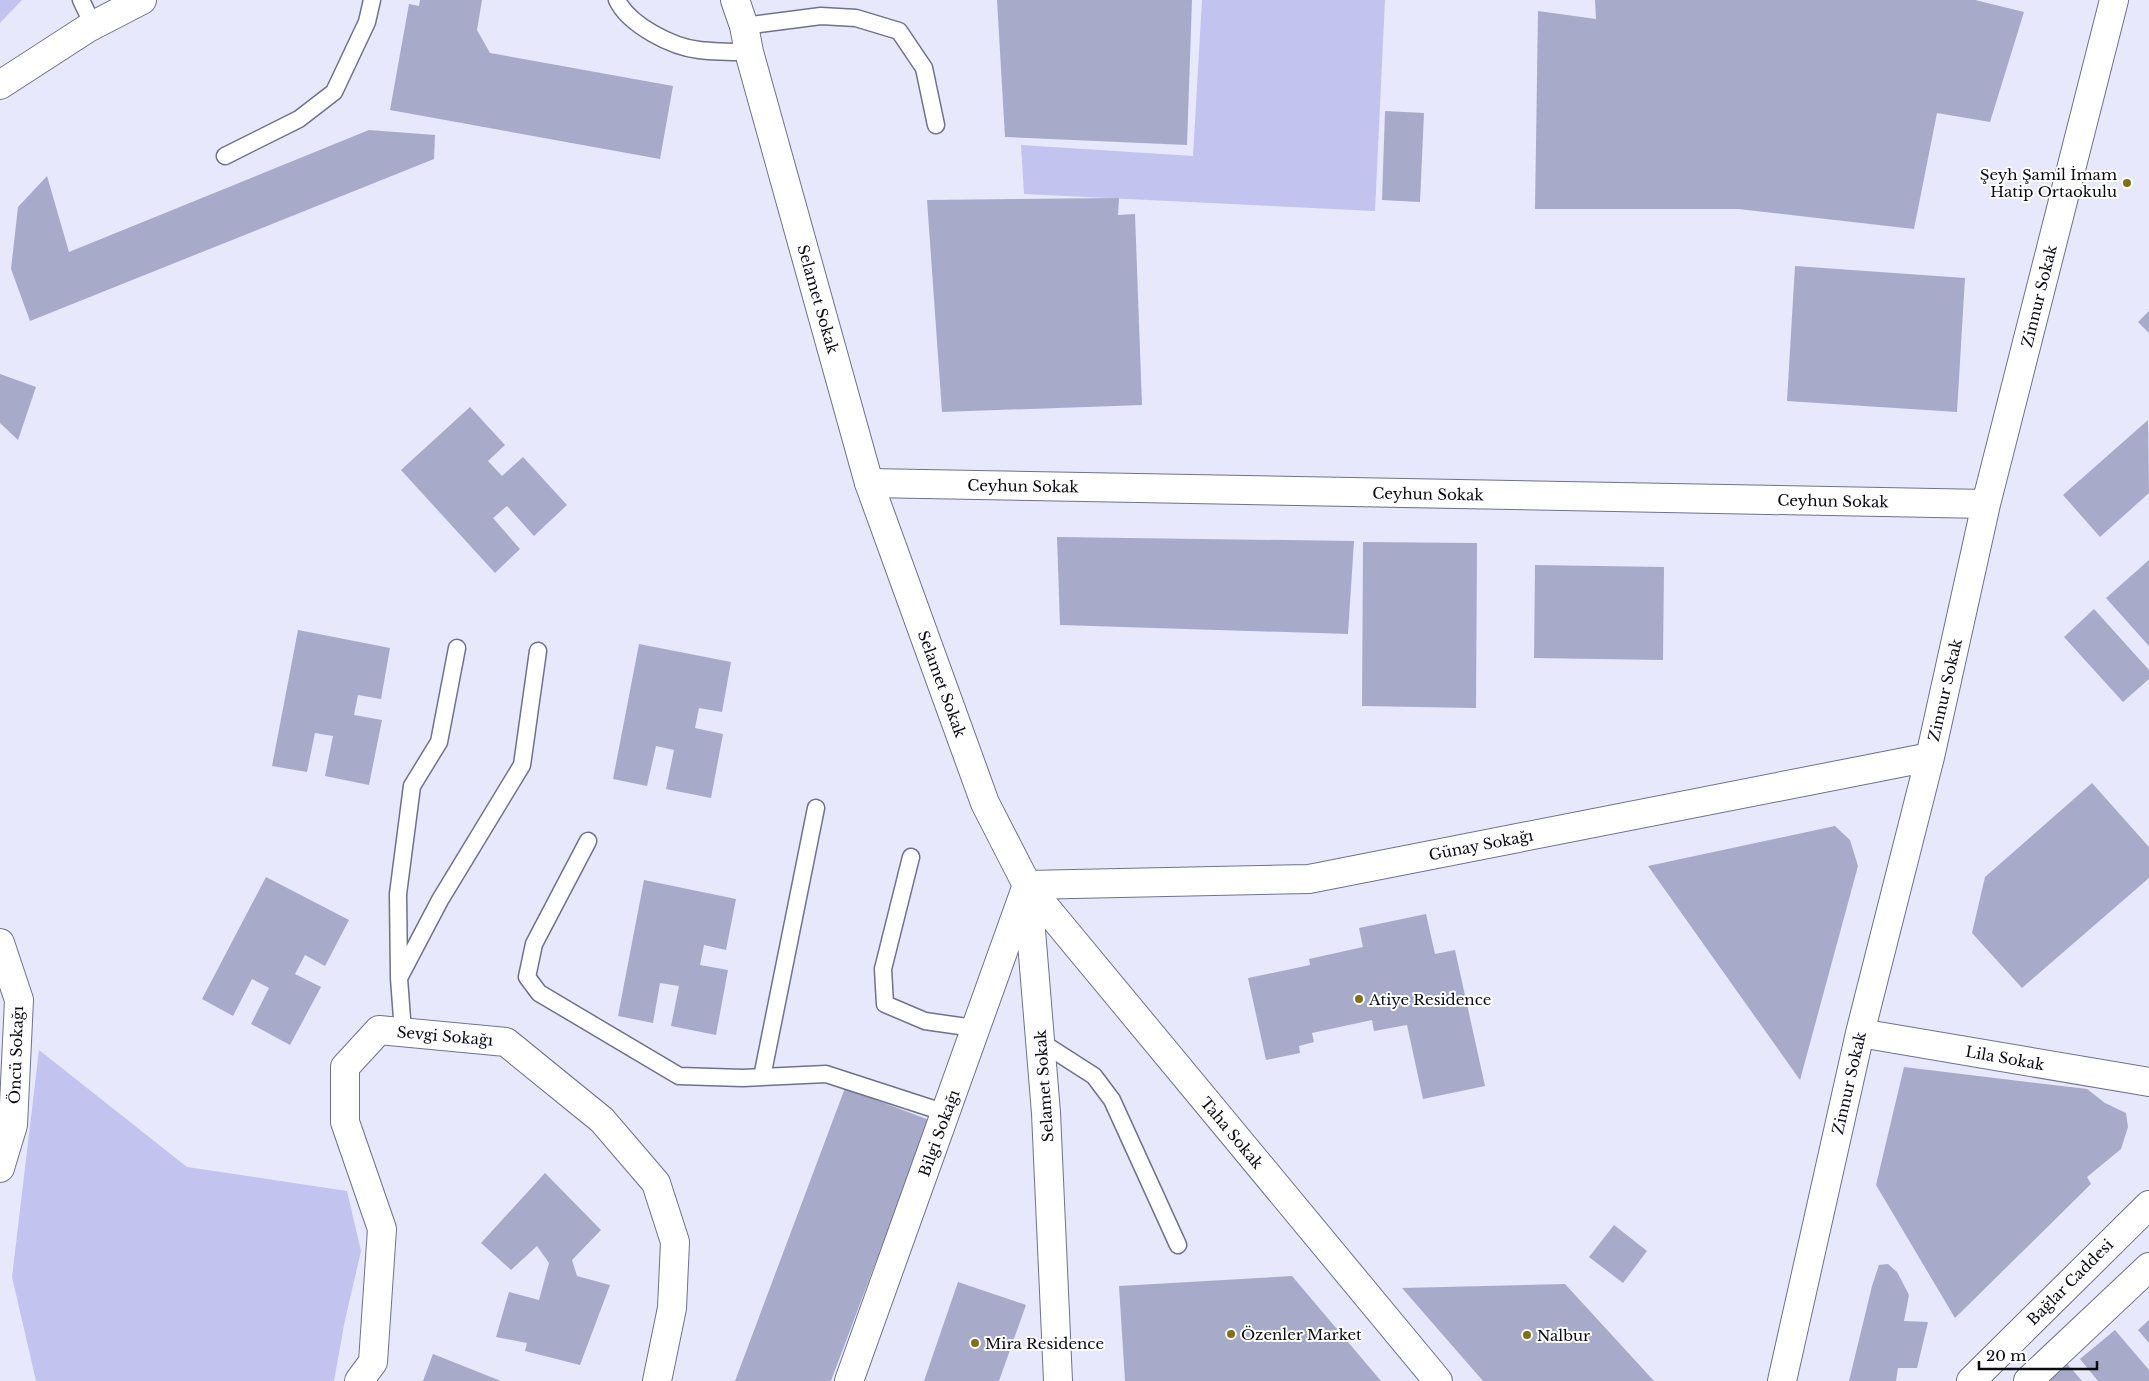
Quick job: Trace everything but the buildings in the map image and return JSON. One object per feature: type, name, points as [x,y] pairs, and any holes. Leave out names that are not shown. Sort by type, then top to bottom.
[{"type":"street","points":[[0,85],[93,25],[142,0]]},
{"type":"street","name":"Selamet Sokak","points":[[735,0],[744,26],[749,52],[870,483],[985,803],[1027,885],[1046,1113],[1058,1381]]},
{"type":"street","name":"Zinnur Sokak","points":[[1782,1381],[1860,1033],[1930,757],[1986,504],[2114,0]]},
{"type":"street","name":"Ceyhun Sokak","points":[[870,483],[1986,504]]},
{"type":"street","name":"Günay Sokağı","points":[[1027,885],[1309,879],[1930,757]]},
{"type":"street","name":"Bilgi Sokağı","points":[[849,1381],[965,1062],[974,1028],[1027,885]]},
{"type":"street","name":"Taha Sokak","points":[[1027,885],[1438,1381]]},
{"type":"street","name":"Öncü Sokağı","points":[[0,944],[19,1000],[13,1125],[0,1168]]},
{"type":"street","name":"Sevgi Sokağı","points":[[359,1381],[373,1362],[382,1229],[344,1122],[345,1067],[379,1030],[506,1042],[602,1120],[656,1183],[675,1242],[672,1308],[657,1381]]},
{"type":"street","name":"Lila Sokak","points":[[1860,1033],[2149,1082]]},
{"type":"street","name":"Bağlar Caddesi","points":[[1971,1381],[2149,1205]]},
{"type":"street","points":[[2028,1381],[2149,1267]]},
{"type":"lane","points":[[81,0],[93,25]]},
{"type":"lane","points":[[225,156],[299,119],[334,92],[367,22],[372,0]]},
{"type":"lane","points":[[616,0],[620,8],[649,34],[697,50],[749,52]]},
{"type":"lane","points":[[744,26],[821,16],[856,18],[899,31],[924,68],[936,125]]},
{"type":"lane","points":[[403,1032],[399,978],[398,894],[412,786],[438,742],[457,648]]},
{"type":"lane","points":[[399,978],[440,900],[522,765],[538,651]]},
{"type":"lane","points":[[762,1077],[816,808]]},
{"type":"lane","points":[[588,841],[534,944],[527,977],[539,993],[679,1076],[762,1077],[826,1074],[946,1113]]},
{"type":"lane","points":[[911,857],[883,969],[885,1004],[925,1021],[974,1028]]},
{"type":"lane","points":[[1041,1042],[1094,1076],[1112,1100],[1178,1245]]},
{"type":"shaded area","points":[[0,0],[22,0],[0,23]]},
{"type":"shaded area","points":[[1202,0],[1385,0],[1375,211],[1024,194],[1021,145],[1193,156]]},
{"type":"shaded area","points":[[39,1050],[187,1167],[347,1191],[361,1251],[345,1320],[334,1381],[36,1381],[12,1277]]},
{"type":"place","name":"Şeyh Şamil İmam Hatip Ortaokulu","points":[[2127,183]]},
{"type":"place","name":"Atiye Residence","points":[[1359,999]]},
{"type":"place","name":"Özenler Market","points":[[1231,1334]]},
{"type":"place","name":"Nalbur","points":[[1527,1335]]},
{"type":"place","name":"Mira Residence","points":[[975,1343]]}]
